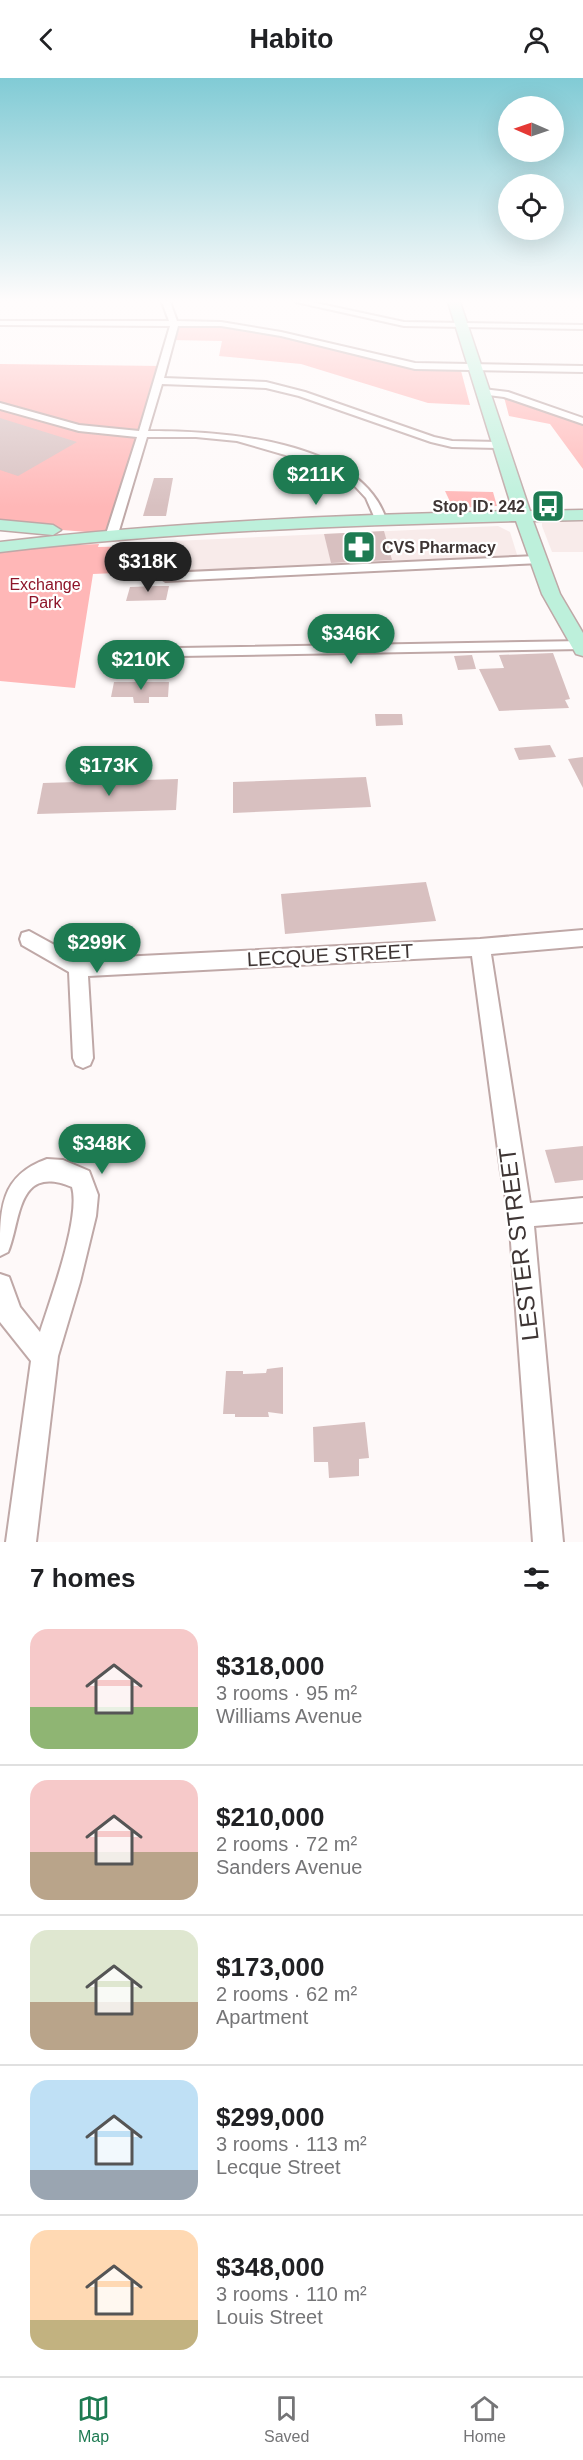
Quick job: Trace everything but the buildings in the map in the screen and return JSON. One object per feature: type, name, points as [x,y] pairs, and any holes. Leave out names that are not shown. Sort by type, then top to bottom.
[{"type":"main road","points":[[476,370],[537,560],[551,594],[582,647]]},
{"type":"main road","points":[[0,547],[112,534],[380,519],[522,514],[583,515]]},
{"type":"main road","points":[[0,525],[112,534]]},
{"type":"street","points":[[112,534],[162,370]]},
{"type":"street","points":[[159,381],[266,385],[302,394],[431,439],[461,445],[498,445]]},
{"type":"street","points":[[483,392],[505,394],[583,422]]},
{"type":"street","points":[[0,406],[78,429],[143,434],[223,435],[278,447],[338,469],[354,478],[367,489],[377,504],[380,519]]},
{"type":"street","points":[[166,577],[537,560]]},
{"type":"street","points":[[119,653],[582,647]]},
{"type":"street","name":"LECQUE STREET","points":[[78,968],[480,946],[583,938]]},
{"type":"street","points":[[29,939],[78,968],[83,1058]]},
{"type":"street","name":"LESTER STREET","points":[[480,946],[512,1172],[521,1215],[548,1542]]},
{"type":"street","points":[[0,1244],[8,1203],[19,1183],[37,1172],[52,1170],[69,1172],[81,1179],[86,1195],[84,1216],[68,1282],[45,1356],[21,1542]]},
{"type":"street","points":[[521,1215],[583,1210]]},
{"type":"street","points":[[0,1286],[3,1305],[11,1320],[45,1356]]},
{"type":"shaded area","points":[[583,522],[583,552],[552,552],[542,526],[542,523]]},
{"type":"shaded area","points":[[498,526],[510,532],[519,561],[173,577],[174,541]]},
{"type":"green space","points":[[0,370],[162,370],[112,534],[0,525]]},
{"type":"green space","points":[[322,370],[461,370],[470,405],[428,403]]},
{"type":"green space","points":[[504,397],[583,425],[583,469],[550,424],[509,416]]},
{"type":"green space","points":[[445,491],[493,492],[497,506],[453,508]]},
{"type":"green space","name":"Exchange Park","points":[[99,544],[98,547],[142,546],[140,572],[93,574],[75,688],[0,681],[0,553],[52,546]]},
{"type":"place","name":"Stop ID: 242","points":[[548,506]]},
{"type":"place","name":"CVS Pharmacy","points":[[359,547]]}]
